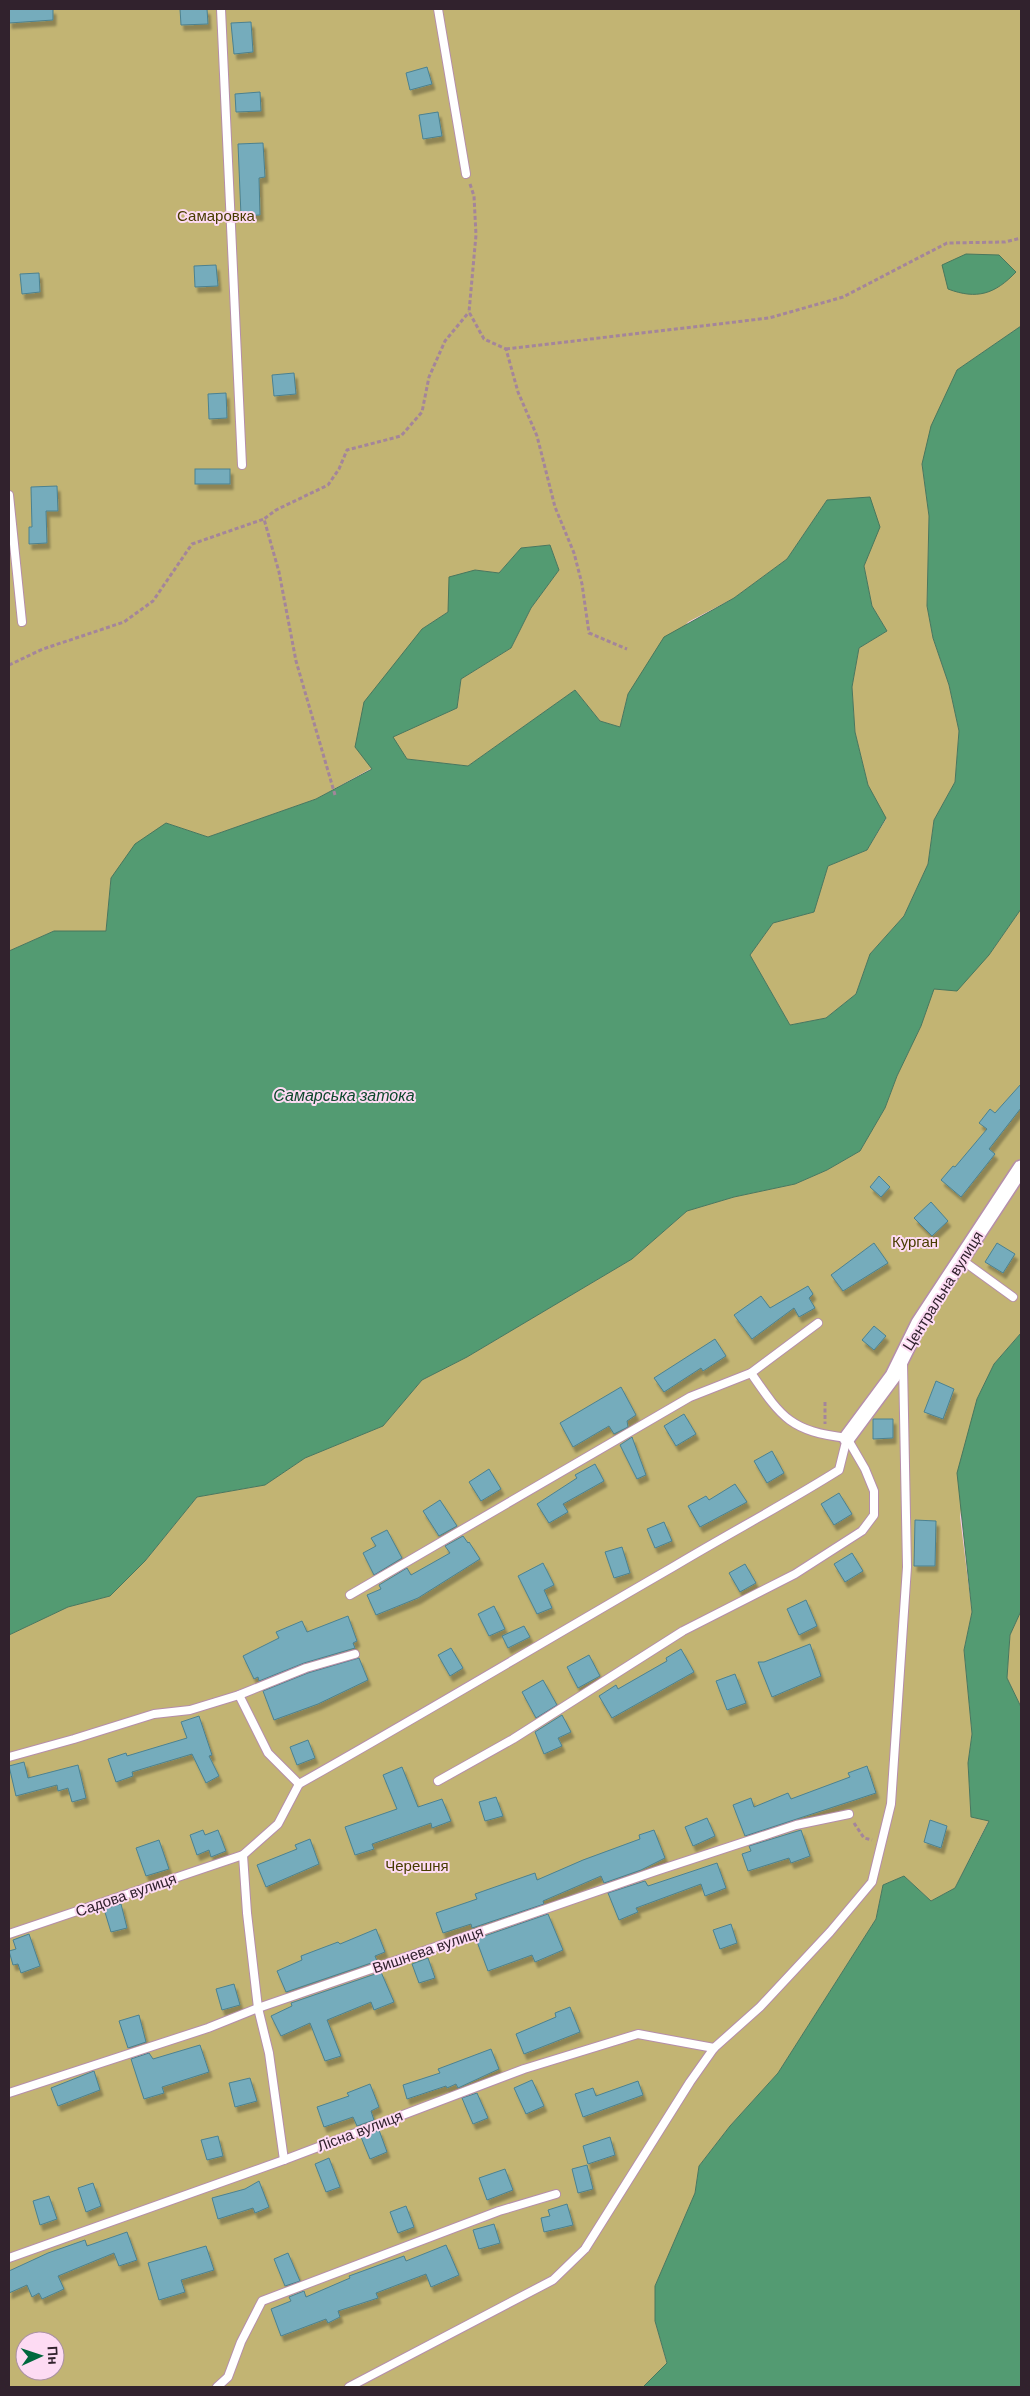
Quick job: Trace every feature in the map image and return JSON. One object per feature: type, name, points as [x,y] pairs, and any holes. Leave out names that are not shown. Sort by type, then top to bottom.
[{"type":"street","name":"Центральна вулиця","points":[[847,1438],[893,1376],[920,1323],[1021,1168]]},
{"type":"lane","points":[[221,9],[242,465]]},
{"type":"lane","points":[[438,9],[466,174]]},
{"type":"lane","points":[[9,495],[22,622]]},
{"type":"lane","points":[[962,1260],[1014,1297]]},
{"type":"lane","points":[[350,1595],[690,1398],[751,1373],[818,1323]]},
{"type":"lane","points":[[349,2387],[553,2280],[585,2249],[690,2082],[714,2048],[760,2007],[830,1932],[872,1882],[891,1804],[907,1567],[903,1356]]},
{"type":"lane","points":[[751,1373],[777,1412],[797,1426],[824,1435],[847,1438]]},
{"type":"lane","points":[[438,1781],[513,1738],[683,1631],[795,1574],[862,1530],[874,1514],[874,1491],[865,1469],[847,1438]]},
{"type":"lane","points":[[284,2160],[269,2053],[258,2008],[247,1913],[243,1855],[278,1824],[299,1784],[459,1694],[674,1566],[788,1502],[839,1470],[847,1438]]},
{"type":"lane","points":[[9,1757],[154,1714],[190,1710],[239,1695],[306,1668],[355,1654]]},
{"type":"lane","points":[[239,1695],[268,1753],[299,1784]]},
{"type":"lane","name":"Вишнева вулиця","points":[[9,2093],[208,2028],[258,2008],[656,1871],[796,1825],[848,1814]]},
{"type":"lane","name":"Садова вулиця","points":[[9,1934],[243,1855]]},
{"type":"lane","name":"Лісна вулиця","points":[[9,2258],[284,2160],[524,2069],[638,2034],[714,2048]]},
{"type":"lane","points":[[217,2387],[228,2377],[242,2342],[262,2301],[499,2211],[556,2194]]},
{"type":"path","points":[[466,174],[474,196],[476,234],[469,312],[484,339],[506,349],[769,318],[843,297],[947,243],[1005,242],[1021,238]]},
{"type":"path","points":[[9,665],[42,649],[124,622],[153,601],[192,544],[264,519],[276,510],[328,485],[339,469],[347,450],[401,436],[422,412],[429,377],[445,341],[469,312]]},
{"type":"path","points":[[506,349],[518,392],[537,436],[554,507],[574,553],[582,584],[589,633],[627,649]]},
{"type":"path","points":[[264,519],[279,572],[296,661],[335,795]]},
{"type":"path","points":[[824,1435],[825,1402]]},
{"type":"path","points":[[848,1814],[864,1838],[872,1840],[883,1836]]},
{"type":"green space","name":"Самаровка","points":[[9,9],[1021,9],[1021,326],[957,370],[922,464],[929,516],[927,606],[933,638],[949,685],[959,731],[955,782],[934,820],[928,864],[904,916],[870,954],[856,994],[826,1018],[790,1025],[750,955],[773,923],[814,912],[828,866],[867,850],[886,819],[868,785],[855,732],[852,687],[859,648],[887,631],[872,606],[864,566],[879,527],[827,500],[787,559],[734,598],[688,622],[628,694],[620,727],[600,721],[575,690],[468,766],[407,759],[392,737],[457,708],[461,679],[511,648],[531,608],[559,570],[550,545],[521,548],[499,573],[475,570],[448,612],[422,629],[372,768],[316,799],[208,837],[166,823],[111,878],[106,931],[54,931],[9,951]]},
{"type":"green space","name":"Черешня","points":[[1021,909],[1021,1333],[994,1364],[977,1399],[960,1517],[972,1612],[964,1650],[972,1734],[968,1763],[971,1817],[989,1820],[955,1888],[931,1901],[904,1876],[883,1885],[876,1919],[778,2073],[730,2126],[699,2166],[695,2193],[655,2286],[655,2321],[667,2364],[643,2387],[9,2387],[9,1635],[68,1607],[110,1596],[145,1561],[197,1497],[265,1485],[305,1458],[383,1426],[422,1380],[467,1357],[632,1259],[687,1211],[734,1197],[795,1184],[827,1170],[860,1151],[885,1108],[897,1076],[921,1026],[934,988],[989,955]]},
{"type":"green space","points":[[1021,1611],[1021,1707],[1007,1678],[1010,1635]]},
{"type":"water","points":[[966,254],[999,255],[1016,272],[1001,285],[985,293],[968,294],[948,289],[942,265]]},
{"type":"water","name":"Самарська затока","points":[[1021,326],[1021,909],[989,955],[957,991],[934,989],[921,1026],[897,1076],[885,1108],[860,1151],[827,1170],[795,1184],[734,1197],[687,1211],[632,1259],[467,1357],[422,1380],[383,1426],[305,1458],[265,1485],[197,1497],[145,1561],[110,1596],[68,1607],[9,1635],[9,951],[54,931],[106,931],[111,878],[135,844],[166,823],[208,837],[316,799],[372,769],[355,747],[364,702],[422,629],[448,612],[449,577],[475,570],[499,573],[521,548],[550,545],[559,570],[531,608],[511,648],[461,679],[457,708],[393,737],[407,759],[468,766],[575,690],[600,721],[620,727],[628,694],[664,637],[734,598],[787,559],[827,500],[870,497],[880,527],[864,566],[872,606],[887,631],[859,648],[852,687],[855,732],[868,785],[886,818],[867,850],[828,866],[814,912],[773,923],[750,955],[790,1025],[826,1018],[856,994],[870,954],[904,916],[928,864],[934,820],[955,782],[959,731],[949,685],[933,638],[927,606],[929,516],[922,464],[931,426],[957,370]]},
{"type":"water","points":[[1021,1333],[1021,1611],[1010,1635],[1007,1678],[1021,1707],[1021,2387],[643,2387],[667,2363],[655,2321],[655,2286],[695,2193],[699,2166],[730,2126],[778,2073],[876,1919],[883,1885],[904,1876],[931,1901],[955,1888],[989,1821],[971,1817],[968,1763],[972,1734],[964,1650],[972,1612],[957,1473],[977,1399],[994,1364]]},
{"type":"building","points":[[9,9],[53,9],[53,20],[9,23]]},
{"type":"building","points":[[180,9],[207,9],[208,24],[181,25]]},
{"type":"building","points":[[251,22],[253,52],[234,54],[231,23]]},
{"type":"building","points":[[427,67],[432,84],[410,90],[406,73]]},
{"type":"building","points":[[260,92],[261,111],[236,112],[235,94]]},
{"type":"building","points":[[438,112],[442,136],[423,139],[419,115]]},
{"type":"building","points":[[263,143],[265,177],[259,178],[260,215],[241,216],[238,144]]},
{"type":"building","points":[[216,265],[218,286],[195,287],[194,266]]},
{"type":"building","points":[[39,273],[40,292],[22,294],[20,274]]},
{"type":"building","points":[[294,373],[296,394],[274,396],[272,375]]},
{"type":"building","points":[[226,393],[227,418],[209,419],[208,394]]},
{"type":"building","points":[[195,469],[230,469],[230,484],[195,484]]},
{"type":"building","points":[[57,486],[58,511],[46,511],[47,543],[29,544],[29,527],[32,527],[31,487]]},
{"type":"building","points":[[1021,1084],[1021,1108],[989,1149],[995,1154],[961,1197],[941,1180],[953,1166],[955,1167],[987,1129],[979,1123],[990,1109],[995,1113]]},
{"type":"building","points":[[879,1176],[890,1187],[881,1197],[870,1187]]},
{"type":"building","points":[[931,1202],[948,1221],[932,1236],[914,1218]]},
{"type":"building","points":[[874,1243],[888,1263],[843,1291],[831,1275]]},
{"type":"building","points":[[997,1243],[1015,1254],[1003,1273],[985,1262]]},
{"type":"building","points":[[808,1286],[813,1294],[809,1298],[815,1308],[799,1317],[794,1308],[752,1339],[734,1315],[761,1296],[770,1308]]},
{"type":"building","points":[[874,1326],[886,1336],[874,1350],[862,1340]]},
{"type":"building","points":[[715,1339],[726,1356],[703,1371],[701,1368],[664,1392],[654,1378]]},
{"type":"building","points":[[936,1381],[954,1389],[943,1419],[924,1412]]},
{"type":"building","points":[[621,1387],[636,1415],[627,1421],[628,1427],[614,1434],[609,1426],[573,1447],[560,1423]]},
{"type":"building","points":[[684,1414],[696,1434],[676,1446],[664,1426]]},
{"type":"building","points":[[873,1419],[893,1419],[893,1438],[873,1439]]},
{"type":"building","points":[[632,1437],[646,1475],[637,1479],[620,1445]]},
{"type":"building","points":[[772,1451],[784,1473],[767,1483],[754,1461]]},
{"type":"building","points":[[595,1464],[604,1481],[563,1504],[568,1512],[549,1523],[537,1504],[577,1478],[575,1475]]},
{"type":"building","points":[[489,1469],[501,1489],[481,1501],[469,1482]]},
{"type":"building","points":[[735,1484],[747,1502],[700,1527],[688,1506],[706,1496],[709,1500]]},
{"type":"building","points":[[839,1493],[852,1514],[834,1525],[821,1504]]},
{"type":"building","points":[[440,1500],[457,1526],[439,1536],[423,1511]]},
{"type":"building","points":[[915,1520],[936,1521],[935,1566],[914,1566]]},
{"type":"building","points":[[664,1522],[672,1541],[655,1548],[647,1529]]},
{"type":"building","points":[[387,1530],[402,1558],[374,1575],[363,1553],[376,1546],[371,1538]]},
{"type":"building","points":[[463,1536],[480,1559],[418,1598],[376,1615],[367,1595],[381,1589],[379,1585],[407,1568],[411,1575],[450,1553],[445,1546]]},
{"type":"building","points":[[622,1547],[630,1573],[614,1578],[605,1552]]},
{"type":"building","points":[[852,1553],[863,1571],[845,1582],[834,1564]]},
{"type":"building","points":[[543,1563],[554,1585],[544,1590],[552,1608],[537,1614],[518,1576]]},
{"type":"building","points":[[745,1564],[756,1583],[740,1592],[729,1573]]},
{"type":"building","points":[[806,1600],[817,1626],[799,1635],[787,1609]]},
{"type":"building","points":[[494,1606],[505,1629],[489,1636],[478,1614]]},
{"type":"building","points":[[348,1616],[357,1641],[353,1643],[355,1648],[304,1663],[259,1681],[258,1677],[254,1679],[243,1656],[279,1638],[276,1632],[302,1621],[307,1632]]},
{"type":"building","points":[[524,1626],[530,1637],[508,1648],[502,1636]]},
{"type":"building","points":[[810,1644],[821,1676],[772,1697],[758,1662],[764,1662]]},
{"type":"building","points":[[451,1648],[463,1668],[450,1676],[438,1655]]},
{"type":"building","points":[[681,1649],[694,1672],[612,1718],[599,1696],[616,1685],[618,1689],[667,1661],[666,1658]]},
{"type":"building","points":[[589,1655],[600,1676],[578,1688],[567,1667]]},
{"type":"building","points":[[359,1658],[368,1680],[318,1704],[274,1720],[263,1691],[308,1673]]},
{"type":"building","points":[[735,1674],[746,1703],[727,1710],[716,1681]]},
{"type":"building","points":[[543,1680],[557,1705],[536,1718],[522,1692]]},
{"type":"building","points":[[562,1715],[571,1732],[558,1738],[562,1746],[544,1754],[535,1732]]},
{"type":"building","points":[[199,1716],[212,1755],[209,1756],[219,1776],[206,1783],[192,1754],[132,1772],[133,1776],[116,1782],[108,1759],[126,1753],[127,1756],[187,1738],[181,1722]]},
{"type":"building","points":[[308,1740],[315,1758],[297,1765],[290,1747]]},
{"type":"building","points":[[24,1762],[28,1778],[78,1765],[86,1798],[72,1802],[68,1788],[58,1791],[57,1785],[16,1796],[9,1766]]},
{"type":"building","points":[[867,1766],[876,1793],[745,1836],[733,1805],[751,1798],[754,1807],[788,1793],[791,1799],[850,1777],[848,1773]]},
{"type":"building","points":[[402,1767],[418,1807],[442,1799],[451,1821],[432,1828],[431,1823],[372,1844],[374,1849],[355,1855],[345,1827],[397,1809],[383,1775]]},
{"type":"building","points":[[496,1797],[503,1816],[485,1821],[479,1802]]},
{"type":"building","points":[[707,1818],[715,1836],[693,1846],[685,1827]]},
{"type":"building","points":[[930,1820],[947,1826],[941,1848],[924,1842]]},
{"type":"building","points":[[203,1830],[205,1835],[218,1830],[226,1851],[211,1857],[209,1850],[197,1855],[190,1835]]},
{"type":"building","points":[[654,1830],[665,1858],[641,1870],[604,1883],[601,1876],[543,1901],[544,1904],[472,1928],[471,1924],[443,1933],[436,1913],[477,1899],[475,1894],[535,1873],[537,1880],[583,1860],[640,1839],[639,1835]]},
{"type":"building","points":[[801,1830],[810,1856],[791,1863],[789,1858],[748,1871],[742,1854],[751,1851],[749,1846]]},
{"type":"building","points":[[310,1839],[319,1864],[266,1887],[257,1865],[297,1849],[295,1845]]},
{"type":"building","points":[[159,1840],[169,1869],[146,1876],[136,1848]]},
{"type":"building","points":[[717,1863],[726,1888],[705,1896],[701,1884],[636,1908],[638,1912],[619,1920],[608,1893],[645,1881],[648,1886]]},
{"type":"building","points":[[121,1904],[127,1928],[111,1932],[104,1909]]},
{"type":"building","points":[[548,1914],[563,1950],[535,1962],[532,1955],[488,1971],[476,1939]]},
{"type":"building","points":[[731,1924],[737,1943],[720,1949],[713,1930]]},
{"type":"building","points":[[376,1929],[385,1952],[375,1956],[377,1961],[286,1992],[277,1971],[302,1960],[301,1956],[338,1942],[340,1944]]},
{"type":"building","points":[[29,1934],[40,1966],[21,1973],[18,1964],[13,1965],[9,1951],[16,1949],[13,1940]]},
{"type":"building","points":[[428,1958],[435,1978],[419,1983],[412,1964]]},
{"type":"building","points":[[381,1972],[394,2002],[374,2010],[371,2002],[327,2020],[341,2056],[325,2061],[310,2023],[281,2036],[271,2016],[292,2006],[291,2003]]},
{"type":"building","points":[[234,1984],[240,2005],[222,2010],[216,1989]]},
{"type":"building","points":[[570,2007],[580,2032],[524,2054],[516,2034],[556,2017],[555,2013]]},
{"type":"building","points":[[139,2015],[146,2042],[128,2048],[119,2021]]},
{"type":"building","points":[[200,2045],[209,2072],[162,2087],[164,2093],[144,2099],[131,2059],[149,2053],[153,2059]]},
{"type":"building","points":[[491,2049],[499,2069],[458,2088],[456,2084],[447,2088],[446,2086],[407,2099],[403,2085],[440,2073],[438,2069]]},
{"type":"building","points":[[94,2071],[100,2090],[58,2106],[51,2088]]},
{"type":"building","points":[[250,2078],[257,2101],[235,2107],[229,2083]]},
{"type":"building","points":[[532,2080],[544,2106],[526,2114],[514,2088]]},
{"type":"building","points":[[638,2081],[643,2095],[583,2117],[575,2094],[593,2088],[596,2096]]},
{"type":"building","points":[[370,2084],[379,2107],[371,2111],[374,2120],[357,2126],[353,2117],[324,2127],[317,2107],[349,2096],[347,2093]]},
{"type":"building","points":[[477,2093],[488,2118],[473,2124],[462,2098]]},
{"type":"building","points":[[379,2130],[387,2152],[370,2159],[361,2137]]},
{"type":"building","points":[[218,2136],[223,2156],[207,2160],[201,2140]]},
{"type":"building","points":[[610,2137],[615,2155],[588,2164],[583,2146]]},
{"type":"building","points":[[329,2158],[340,2187],[326,2192],[315,2164]]},
{"type":"building","points":[[587,2165],[593,2189],[578,2193],[572,2169]]},
{"type":"building","points":[[505,2169],[513,2190],[487,2200],[479,2178]]},
{"type":"building","points":[[259,2181],[269,2207],[255,2213],[253,2208],[218,2219],[212,2198],[245,2189]]},
{"type":"building","points":[[93,2183],[101,2206],[86,2212],[78,2188]]},
{"type":"building","points":[[49,2196],[57,2219],[40,2225],[33,2201]]},
{"type":"building","points":[[567,2204],[573,2225],[544,2232],[541,2218],[550,2216],[548,2210]]},
{"type":"building","points":[[406,2206],[414,2227],[398,2233],[390,2212]]},
{"type":"building","points":[[494,2224],[500,2243],[479,2249],[473,2230]]},
{"type":"building","points":[[127,2232],[137,2260],[119,2266],[114,2253],[58,2276],[64,2289],[42,2299],[39,2293],[32,2297],[27,2285],[9,2293],[9,2271],[48,2253],[85,2240],[87,2246]]},
{"type":"building","points":[[446,2245],[459,2275],[431,2287],[426,2274],[376,2293],[378,2298],[338,2311],[340,2317],[328,2323],[326,2319],[281,2336],[271,2309],[291,2301],[289,2297],[304,2291],[306,2297],[350,2278],[349,2276],[404,2256],[406,2261]]},
{"type":"building","points":[[206,2246],[214,2270],[181,2280],[185,2292],[159,2300],[148,2263]]},
{"type":"building","points":[[288,2253],[300,2281],[285,2286],[274,2259]]},
{"type":"park label","name":"Курган","points":[[915,1242]]}]
